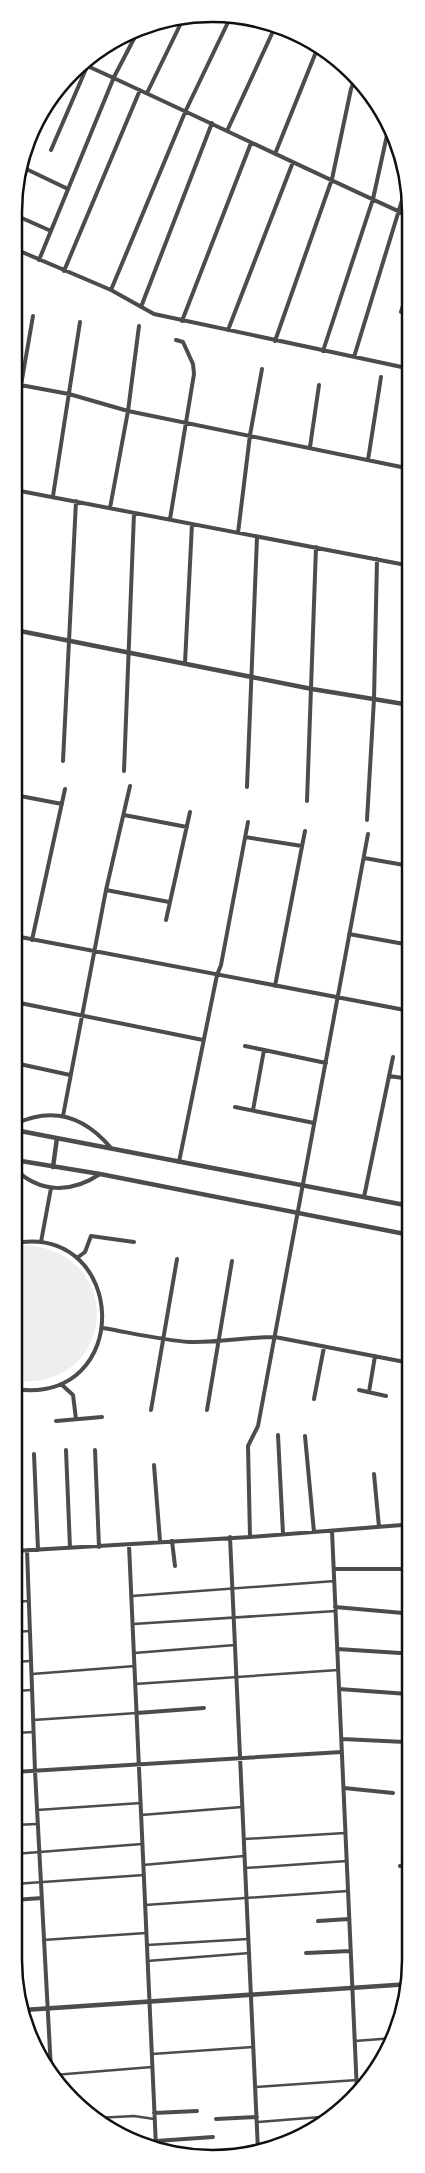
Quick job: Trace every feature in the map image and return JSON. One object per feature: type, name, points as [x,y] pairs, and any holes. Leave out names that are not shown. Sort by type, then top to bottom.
[{"type":"street","points":[[111,290],[186,110],[228,23]]},
{"type":"street","points":[[147,93],[180,25]]},
{"type":"street","points":[[227,131],[272,32]]},
{"type":"street","points":[[40,260],[114,77],[133,40]]},
{"type":"street","points":[[274,154],[315,53]]},
{"type":"street","points":[[90,67],[186,110],[274,154],[332,179],[400,212]]},
{"type":"street","points":[[51,150],[81,76]]},
{"type":"street","points":[[276,341],[332,179],[353,84]]},
{"type":"street","points":[[64,271],[140,90]]},
{"type":"street","points":[[141,307],[212,123]]},
{"type":"street","points":[[323,351],[373,199],[387,137]]},
{"type":"street","points":[[182,321],[251,143]]},
{"type":"street","points":[[228,330],[293,162]]},
{"type":"street","points":[[27,170],[68,189]]},
{"type":"street","points":[[354,357],[402,204]]},
{"type":"street","points":[[22,218],[51,231]]},
{"type":"street","points":[[22,252],[111,290],[154,314],[402,367]]},
{"type":"street","points":[[22,379],[33,316]]},
{"type":"street","points":[[52,496],[80,322]]},
{"type":"street","points":[[110,508],[128,411],[139,326]]},
{"type":"street","points":[[170,519],[194,374],[193,364],[183,342],[176,340]]},
{"type":"street","points":[[238,533],[250,435],[262,369]]},
{"type":"street","points":[[368,460],[381,377]]},
{"type":"street","points":[[22,385],[69,394],[128,411],[402,467]]},
{"type":"street","points":[[310,447],[319,385]]},
{"type":"street","points":[[22,491],[402,564]]},
{"type":"street","points":[[63,761],[76,501]]},
{"type":"street","points":[[124,771],[134,513]]},
{"type":"street","points":[[185,664],[192,524]]},
{"type":"street","points":[[247,787],[257,537]]},
{"type":"street","points":[[307,801],[316,547]]},
{"type":"street","points":[[367,820],[374,699],[377,559]]},
{"type":"street","points":[[22,631],[185,664],[402,704]]},
{"type":"street","points":[[63,1116],[106,890],[130,786]]},
{"type":"street","points":[[32,940],[65,789]]},
{"type":"street","points":[[22,796],[62,804]]},
{"type":"street","points":[[166,920],[190,812]]},
{"type":"street","points":[[124,815],[187,827]]},
{"type":"street","points":[[179,1162],[217,974],[221,965],[248,822]]},
{"type":"street","points":[[275,986],[305,831]]},
{"type":"street","points":[[250,1537],[248,1446],[258,1426],[368,834]]},
{"type":"street","points":[[245,837],[302,846]]},
{"type":"street","points":[[364,858],[402,865]]},
{"type":"street","points":[[106,890],[169,902]]},
{"type":"street","points":[[350,934],[402,943]]},
{"type":"street","points":[[22,938],[94,953],[217,974],[402,1010]]},
{"type":"street","points":[[22,1003],[204,1040]]},
{"type":"street","points":[[245,1046],[326,1063]]},
{"type":"street","points":[[253,1110],[264,1050]]},
{"type":"street","points":[[364,1197],[393,1057]]},
{"type":"street","points":[[22,1065],[70,1075]]},
{"type":"street","points":[[389,1076],[402,1078]]},
{"type":"street","points":[[235,1107],[314,1122]]},
{"type":"street","points":[[22,1120],[27,1118],[63,1116],[81,1122],[98,1132],[111,1148]]},
{"type":"street","points":[[22,1131],[402,1204]]},
{"type":"street","points":[[53,1167],[57,1138]]},
{"type":"street","points":[[22,1161],[100,1174],[402,1234]]},
{"type":"street","points":[[22,1176],[50,1188],[85,1184],[100,1174]]},
{"type":"street","points":[[41,1242],[50,1188]]},
{"type":"street","points":[[77,1258],[85,1252],[91,1236],[134,1242]]},
{"type":"street","points":[[22,1243],[41,1242],[60,1248],[77,1258],[96,1283],[104,1313],[103,1328],[98,1346],[89,1361],[76,1374],[62,1384],[39,1390],[22,1390]]},
{"type":"street","points":[[151,1410],[177,1259]]},
{"type":"street","points":[[207,1410],[232,1261]]},
{"type":"street","points":[[103,1328],[191,1342],[275,1337],[402,1362]]},
{"type":"street","points":[[314,1398],[324,1347]]},
{"type":"street","points":[[369,1392],[375,1356]]},
{"type":"street","points":[[62,1384],[72,1395],[76,1419]]},
{"type":"street","points":[[360,1390],[386,1396]]},
{"type":"street","points":[[56,1421],[102,1417]]},
{"type":"street","points":[[278,1435],[283,1534]]},
{"type":"street","points":[[305,1436],[314,1532]]},
{"type":"street","points":[[66,1450],[70,1548]]},
{"type":"street","points":[[95,1450],[99,1547]]},
{"type":"street","points":[[34,1454],[38,1550]]},
{"type":"street","points":[[154,1465],[160,1541]]},
{"type":"street","points":[[374,1474],[379,1527]]},
{"type":"street","points":[[22,1550],[250,1537],[402,1525]]},
{"type":"street","points":[[332,1531],[357,2084]]},
{"type":"street","points":[[230,1537],[258,2145]]},
{"type":"street","points":[[172,1541],[174,1566]]},
{"type":"street","points":[[130,1544],[156,2141],[213,2137]]},
{"type":"street","points":[[27,1550],[37,1824],[42,1882],[43,1940],[50,2059]]},
{"type":"street","points":[[334,1569],[402,1569]]},
{"type":"street","points":[[132,1596],[334,1582]]},
{"type":"street","points":[[22,1602],[30,1601]]},
{"type":"street","points":[[133,1624],[336,1609],[402,1613]]},
{"type":"street","points":[[22,1632],[31,1631]]},
{"type":"street","points":[[134,1653],[235,1645]]},
{"type":"street","points":[[338,1649],[400,1653]]},
{"type":"street","points":[[22,1662],[32,1661]]},
{"type":"street","points":[[32,1674],[135,1666]]},
{"type":"street","points":[[135,1684],[338,1670]]},
{"type":"street","points":[[339,1689],[402,1694]]},
{"type":"street","points":[[22,1691],[32,1690]]},
{"type":"street","points":[[33,1720],[204,1708]]},
{"type":"street","points":[[22,1733],[34,1732]]},
{"type":"street","points":[[342,1739],[402,1742]]},
{"type":"street","points":[[22,1772],[342,1752]]},
{"type":"street","points":[[344,1788],[393,1792]]},
{"type":"street","points":[[37,1810],[141,1803]]},
{"type":"street","points":[[141,1815],[242,1807]]},
{"type":"street","points":[[22,1825],[37,1824]]},
{"type":"street","points":[[244,1839],[345,1833]]},
{"type":"street","points":[[22,1853],[142,1844]]},
{"type":"street","points":[[143,1864],[244,1856]]},
{"type":"street","points":[[245,1868],[347,1862]]},
{"type":"street","points":[[22,1883],[144,1875]]},
{"type":"street","points":[[145,1904],[348,1891]]},
{"type":"street","points":[[22,1899],[42,1898]]},
{"type":"street","points":[[318,1921],[349,1919]]},
{"type":"street","points":[[43,1940],[146,1933]]},
{"type":"street","points":[[147,1946],[249,1939]]},
{"type":"street","points":[[306,1953],[351,1951]]},
{"type":"street","points":[[147,1960],[250,1953]]},
{"type":"street","points":[[29,2010],[401,1985]]},
{"type":"street","points":[[355,2041],[386,2039]]},
{"type":"street","points":[[152,2054],[254,2047]]},
{"type":"street","points":[[60,2074],[152,2068]]},
{"type":"street","points":[[256,2087],[357,2080]]},
{"type":"street","points":[[154,2113],[196,2111]]},
{"type":"street","points":[[106,2117],[134,2116],[154,2119]]},
{"type":"street","points":[[216,2119],[320,2117]]},
{"type":"shaded area","points":[[22,1245],[59,1254],[82,1271],[94,1294],[97,1320],[90,1344],[73,1365],[48,1378],[22,1380]]}]
